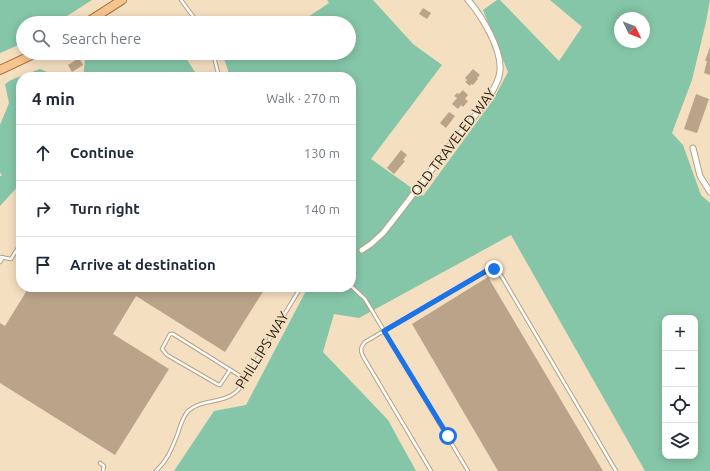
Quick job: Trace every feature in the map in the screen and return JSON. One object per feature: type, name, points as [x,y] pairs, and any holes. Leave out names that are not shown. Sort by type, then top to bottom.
[{"type":"main road","points":[[97,16],[122,0]]},
{"type":"main road","points":[[0,70],[21,60]]},
{"type":"street","name":"OLD TRAVELED WAY","points":[[362,250],[383,233],[451,144],[481,108],[497,85],[500,70],[498,55],[484,23],[468,0]]},
{"type":"street","points":[[693,148],[700,176],[710,192]]},
{"type":"lane","points":[[181,0],[193,16]]},
{"type":"lane","points":[[215,60],[218,72]]},
{"type":"lane","points":[[0,262],[2,257],[11,259],[16,251]]},
{"type":"lane","points":[[431,471],[361,352],[361,346],[365,342],[488,270],[494,269],[499,272],[616,471]]},
{"type":"lane","points":[[356,291],[365,299],[468,471]]},
{"type":"lane","name":"PHILLIPS WAY","points":[[156,471],[169,456],[187,412],[198,405],[220,401],[236,392],[298,292]]},
{"type":"lane","points":[[230,370],[220,385],[162,349],[170,334],[173,334],[245,379]]},
{"type":"lane","points":[[100,463],[104,466],[103,471]]},
{"type":"green space","points":[[0,0],[92,0],[67,16],[16,16],[16,46],[0,53]]},
{"type":"green space","points":[[327,0],[373,0],[413,44],[442,65],[371,159],[423,196],[493,100],[508,72],[483,10],[497,0],[500,0],[559,61],[582,27],[550,0],[710,0],[692,80],[672,133],[683,145],[701,195],[710,203],[710,471],[645,471],[511,235],[359,318],[334,314],[323,352],[388,420],[416,471],[174,471],[214,411],[246,405],[305,292],[356,292],[356,72],[228,72],[224,60],[356,60],[356,16],[310,16],[329,3]]},
{"type":"green space","points":[[85,60],[187,60],[195,72],[84,72]]},
{"type":"green space","points":[[40,69],[47,72],[32,72]]},
{"type":"green space","points":[[16,78],[16,188],[0,206],[0,176],[2,176],[0,172],[0,125],[9,103],[5,84]]},
{"type":"building","points":[[423,8],[431,13],[427,19],[419,14]]},
{"type":"building","points":[[710,47],[710,75],[704,73],[707,61],[705,61]]},
{"type":"building","points":[[76,60],[80,60],[83,65],[72,72],[68,65]]},
{"type":"building","points":[[473,69],[480,75],[473,85],[471,84],[470,86],[465,82],[467,80],[465,78]]},
{"type":"building","points":[[463,90],[468,95],[465,99],[468,101],[463,107],[461,105],[458,109],[452,104],[457,98],[454,96]]},
{"type":"building","points":[[696,94],[709,99],[697,133],[684,129]]},
{"type":"building","points":[[449,112],[455,116],[446,128],[440,123]]},
{"type":"building","points":[[401,150],[407,155],[403,160],[405,161],[394,174],[387,168]]},
{"type":"building","points":[[488,277],[603,471],[498,471],[412,324]]},
{"type":"building","points":[[26,292],[263,292],[225,352],[136,296],[113,334],[169,369],[115,455],[0,383],[0,323],[5,326]]},
{"type":"route","points":[[448,436],[384,331],[488,270],[494,269]]}]
